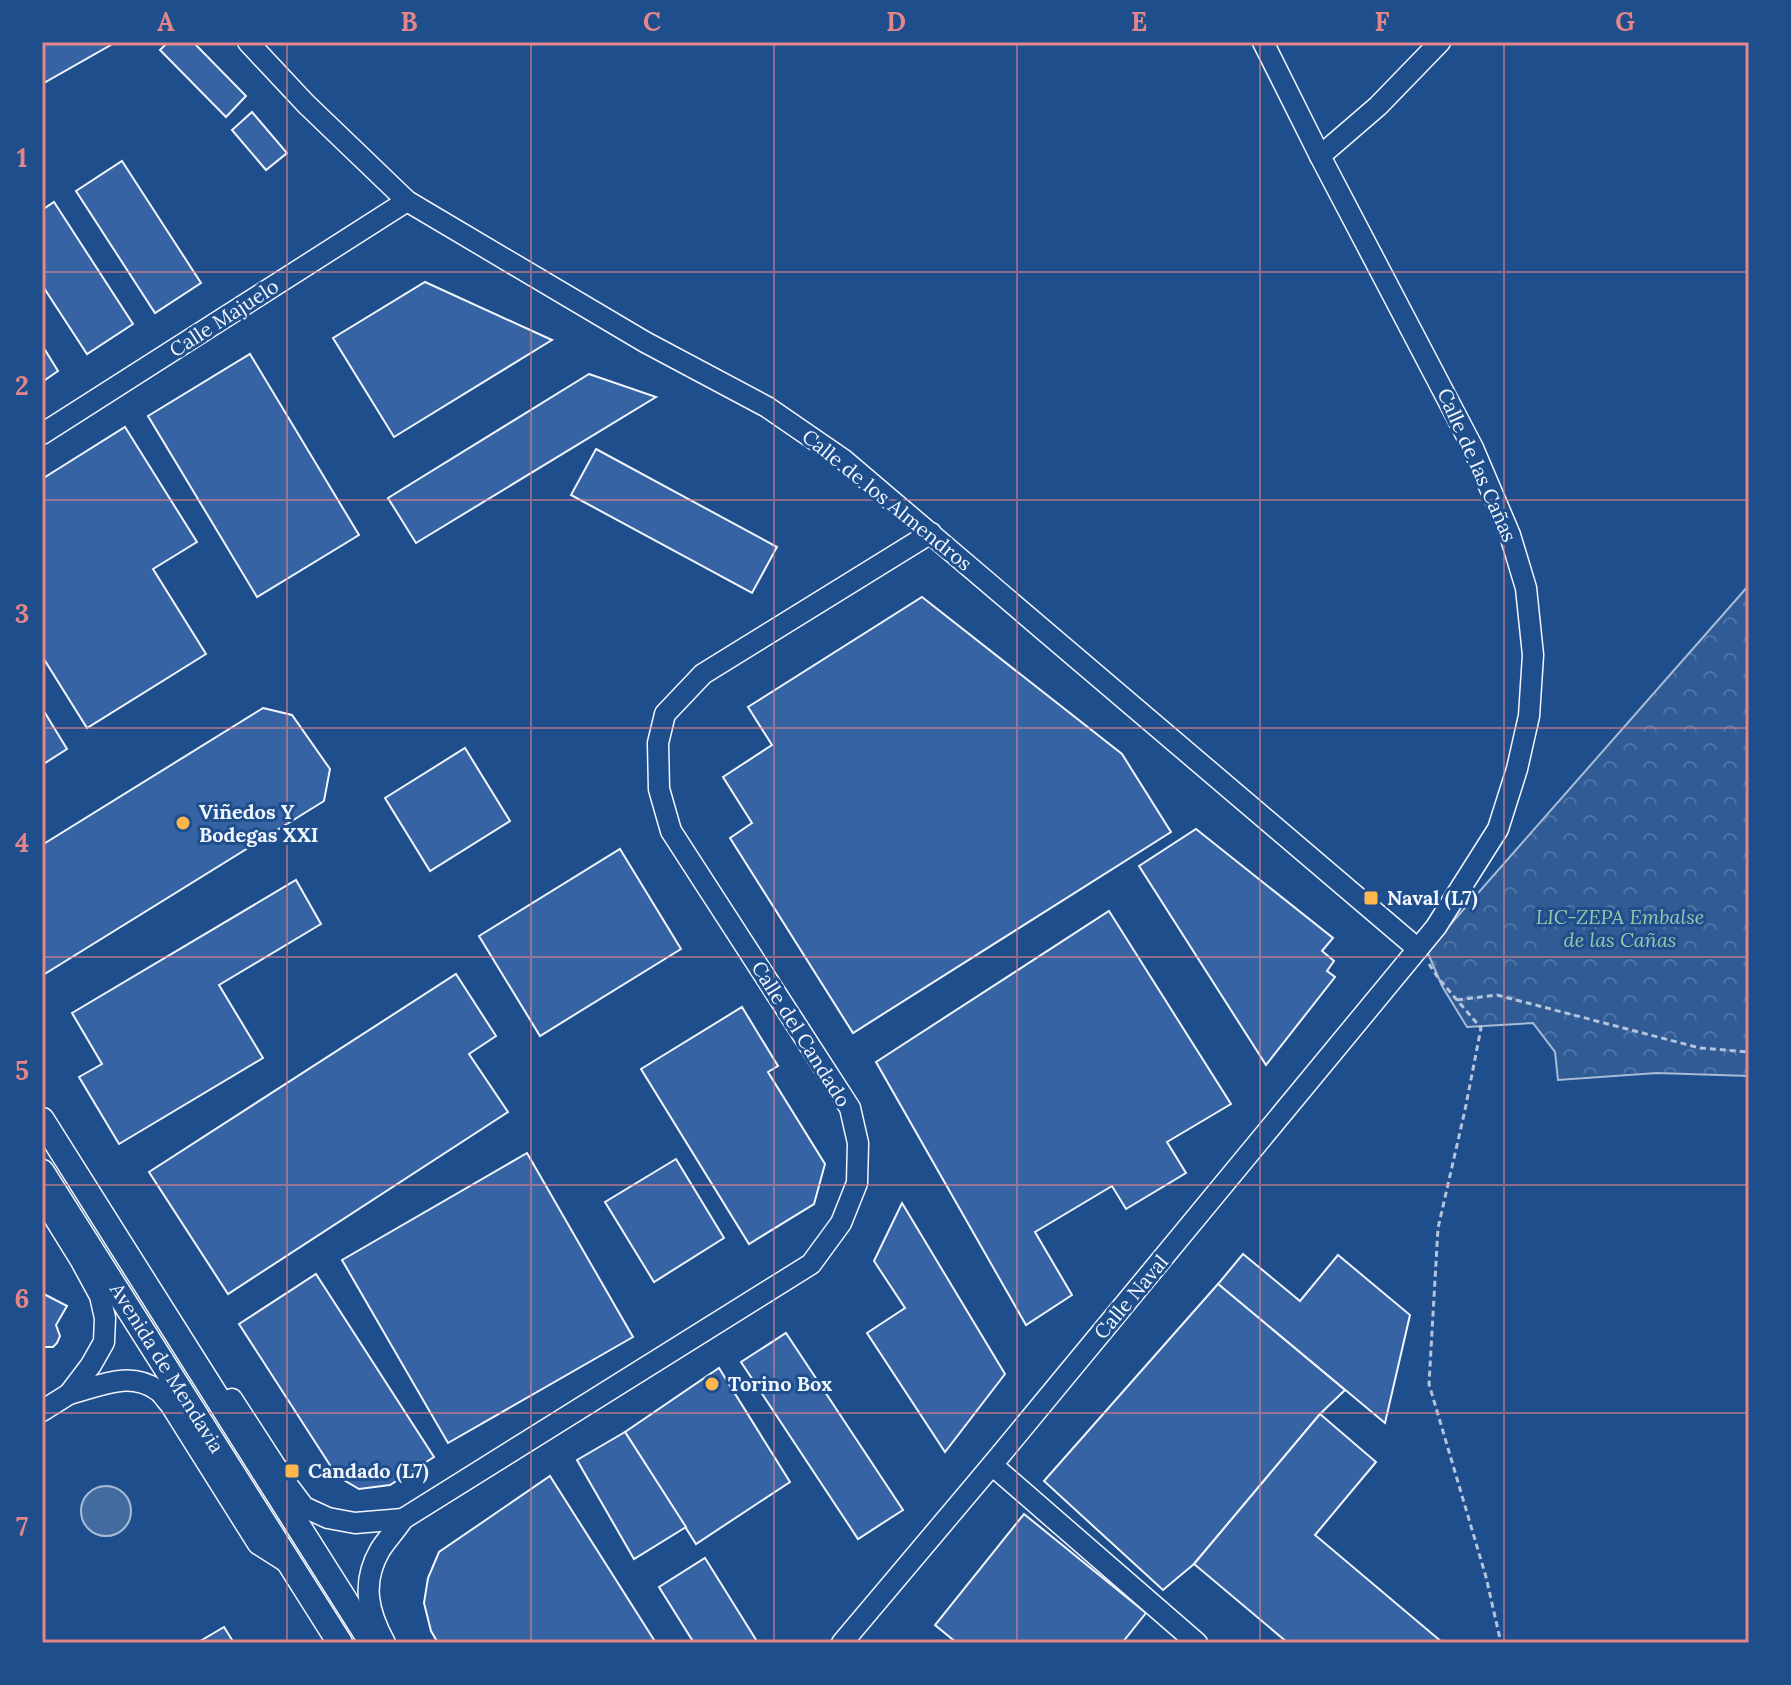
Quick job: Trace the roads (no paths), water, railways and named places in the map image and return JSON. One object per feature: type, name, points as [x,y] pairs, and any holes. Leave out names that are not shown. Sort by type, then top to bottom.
[{"type":"main road","name":"Avenida de Mendavia","points":[[42,1120],[372,1643]]},
{"type":"main road","name":"Avenida de Mendavia","points":[[42,1172],[340,1643]]},
{"type":"street","name":"Calle de los Almendros","points":[[248,42],[306,104],[407,201],[645,342],[767,407],[844,460],[1418,949]]},
{"type":"street","name":"Calle de las Cañas","points":[[1263,42],[1473,448],[1510,535],[1526,588],[1533,655],[1529,716],[1517,769],[1498,829],[1436,927],[1418,949]]},
{"type":"street","points":[[1320,156],[1378,106],[1440,42]]},
{"type":"street","name":"Calle Majuelo","points":[[42,434],[407,201]]},
{"type":"street","name":"Calle del Candado","points":[[385,1643],[374,1622],[368,1597],[371,1572],[380,1550],[403,1519],[811,1264],[841,1223],[857,1183],[858,1143],[850,1108],[671,831],[659,789],[658,743],[665,714],[703,674],[931,533]]},
{"type":"street","name":"Calle Naval","points":[[842,1643],[1418,949]]},
{"type":"street","points":[[42,1198],[100,1296],[105,1318],[104,1342],[91,1365],[69,1394],[42,1411]]},
{"type":"street","name":"Avenida de Mendavia","points":[[190,1355],[219,1379],[304,1507],[328,1518],[355,1523],[403,1519]]},
{"type":"street","name":"Avenida de Mendavia","points":[[69,1394],[113,1381],[137,1382],[156,1389],[170,1404],[258,1544],[291,1565]]},
{"type":"street","points":[[992,1465],[1197,1643]]},
{"type":"place","name":"Viñedos Y Bodegas XXI","points":[[183,823]]},
{"type":"place","name":"Naval (L7)","points":[[1371,898]]},
{"type":"place","name":"Torino Box","points":[[712,1384]]},
{"type":"place","name":"Candado (L7)","points":[[292,1471]]},
{"type":"park label","name":"LIC-ZEPA Embalse de las Cañas","points":[[1620,928]]}]
